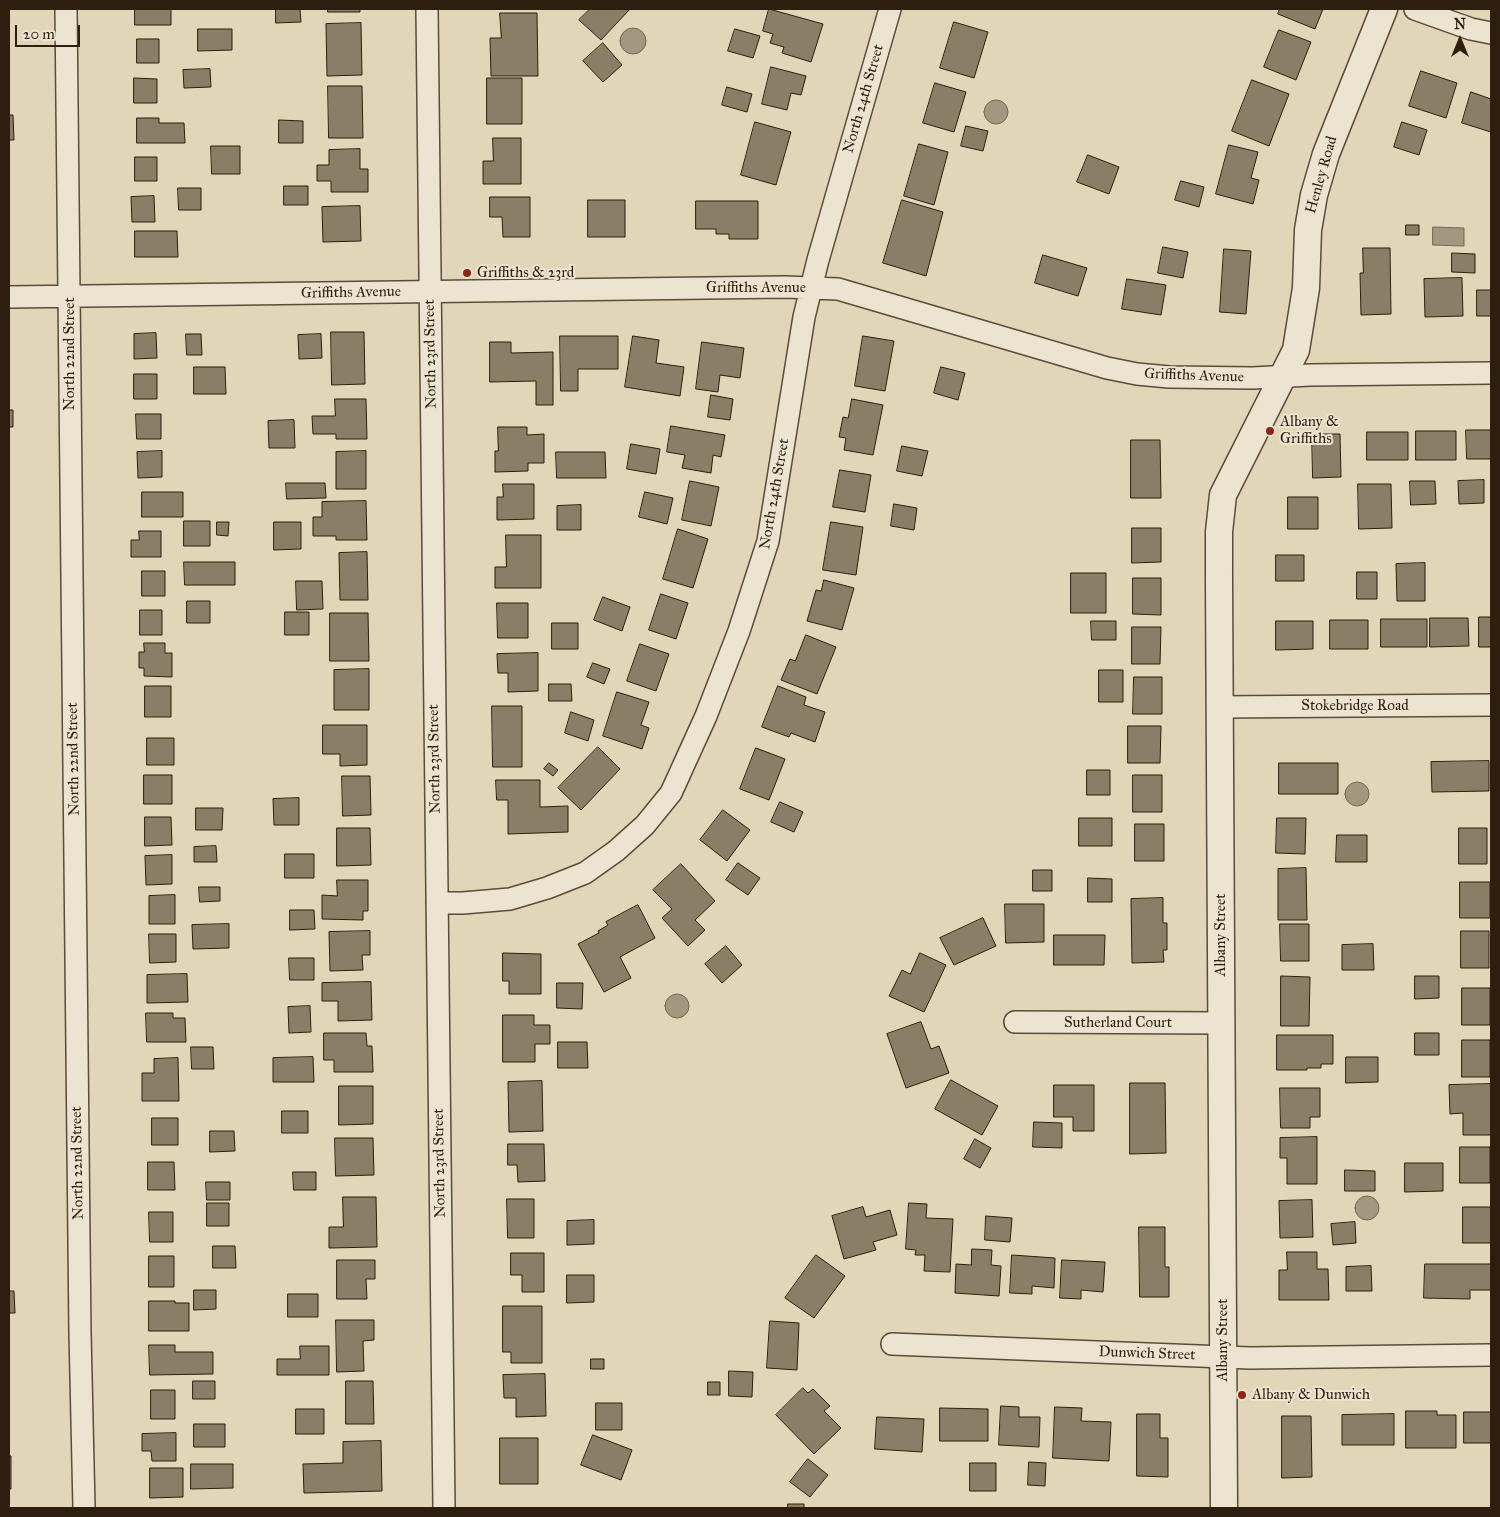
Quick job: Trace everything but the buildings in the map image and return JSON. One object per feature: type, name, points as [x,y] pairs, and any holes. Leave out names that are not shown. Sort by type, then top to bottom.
[{"type":"street","name":"North 22nd Street","points":[[66,9],[80,1323],[84,1508]]},
{"type":"street","name":"North 23rd Street","points":[[427,9],[444,1508]]},
{"type":"street","name":"North 24th Street","points":[[437,903],[510,899],[547,888],[585,873],[616,851],[646,825],[672,793],[706,716],[739,631],[768,541],[804,317],[818,260],[890,9]]},
{"type":"street","name":"Henley Road","points":[[1282,377],[1296,350],[1298,340],[1306,288],[1308,230],[1314,195],[1326,154],[1384,9]]},
{"type":"street","points":[[1415,9],[1491,33]]},
{"type":"street","name":"Griffiths Avenue","points":[[9,297],[785,287],[838,289],[1107,368],[1137,374],[1169,377],[1282,377],[1491,373]]},
{"type":"street","name":"Albany Street","points":[[1224,1508],[1219,532],[1223,495],[1282,377]]},
{"type":"street","name":"Stokebridge Road","points":[[1220,707],[1491,705]]},
{"type":"street","name":"Sutherland Court","points":[[1015,1022],[1221,1023]]},
{"type":"street","name":"Dunwich Street","points":[[892,1344],[1223,1358],[1491,1354]]},
{"type":"shaded area","points":[[633,28],[642,32],[646,41],[642,50],[633,54],[624,50],[620,41],[624,32]]},
{"type":"shaded area","points":[[996,100],[1001,101],[1007,107],[1007,117],[1001,123],[996,124],[991,123],[985,117],[984,112],[985,107],[991,101]]},
{"type":"shaded area","points":[[1433,227],[1464,228],[1464,246],[1433,245]]},
{"type":"shaded area","points":[[1357,782],[1366,785],[1369,794],[1366,803],[1357,806],[1348,803],[1345,794],[1348,785]]},
{"type":"shaded area","points":[[677,994],[685,998],[689,1006],[685,1014],[677,1018],[669,1014],[665,1006],[669,998]]},
{"type":"shaded area","points":[[1367,1196],[1375,1200],[1379,1208],[1375,1216],[1367,1220],[1359,1216],[1355,1208],[1359,1200]]},
{"type":"place","name":"Griffiths & 23rd","points":[[467,273]]},
{"type":"place","name":"Albany & Griffiths","points":[[1270,431]]},
{"type":"place","name":"Albany & Dunwich","points":[[1242,1395]]}]
